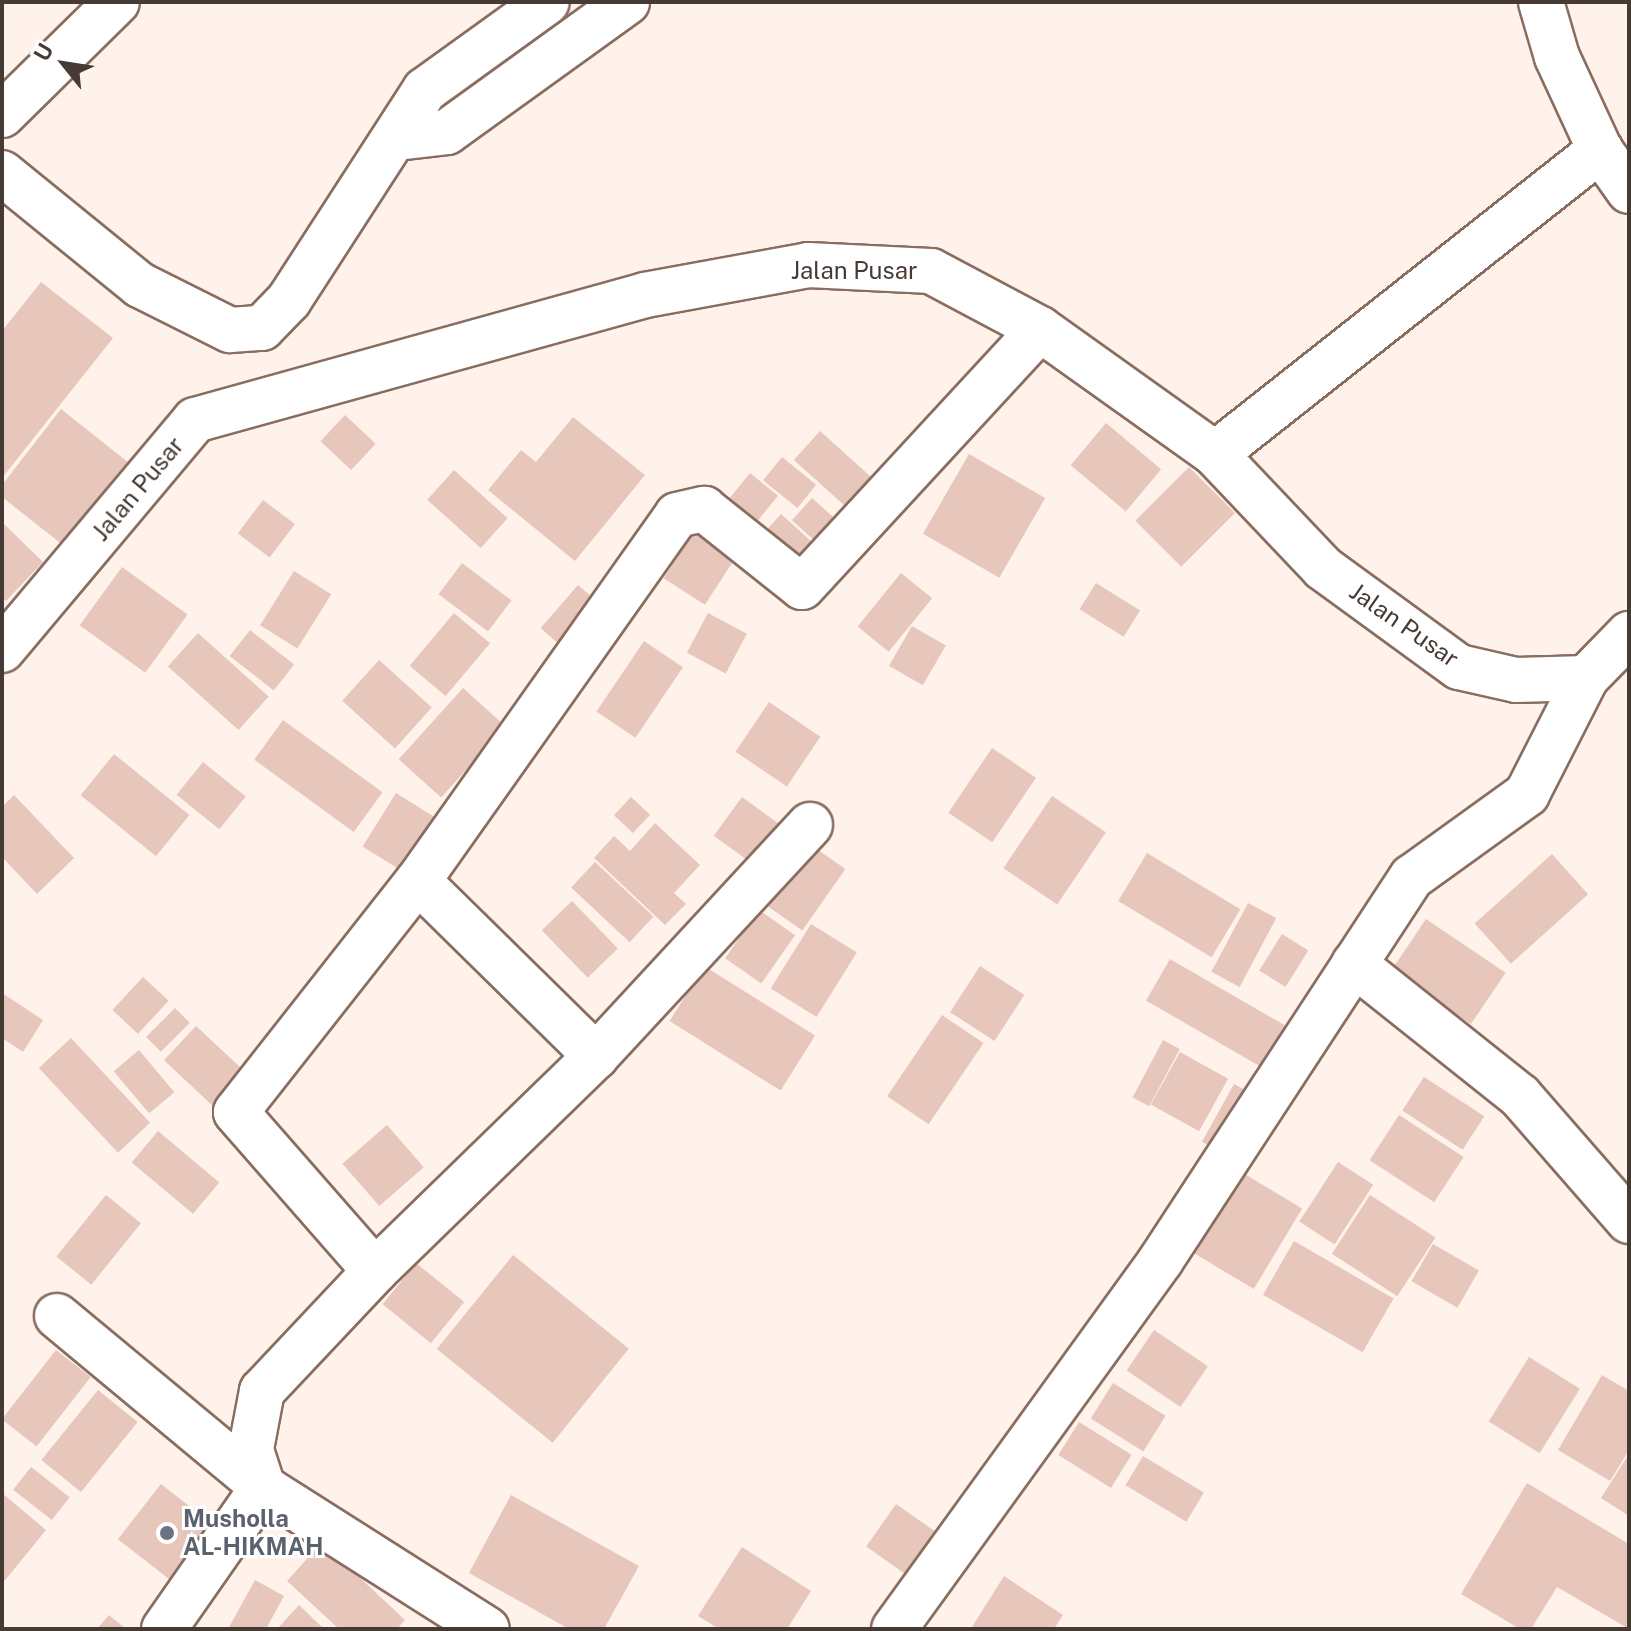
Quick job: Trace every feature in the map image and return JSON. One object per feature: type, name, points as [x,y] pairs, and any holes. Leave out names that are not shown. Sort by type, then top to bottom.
[{"type":"street","points":[[2,115],[117,2]]},
{"type":"street","points":[[2,173],[140,285],[230,330],[262,328],[289,300],[397,138],[425,90],[547,2]]},
{"type":"street","points":[[397,138],[447,132],[627,2]]},
{"type":"street","points":[[1541,2],[1557,57],[1600,150],[1629,191]]},
{"type":"street","points":[[476,53],[505,91]]},
{"type":"street","points":[[1215,454],[1600,150]]},
{"type":"street","name":"Jalan Pusar","points":[[2,650],[195,420],[645,295],[808,265],[931,271],[1040,329],[1215,454],[1323,568],[1459,667],[1516,680],[1586,678]]},
{"type":"street","points":[[375,1271],[236,1112],[418,881],[677,515],[704,509],[802,587],[1040,329]]},
{"type":"street","points":[[894,1629],[1161,1260],[1412,877],[1527,794],[1586,678],[1629,634]]},
{"type":"street","points":[[263,1487],[251,1449],[262,1391],[375,1271],[596,1056],[810,825]]},
{"type":"street","points":[[418,881],[596,1056]]},
{"type":"street","points":[[1354,964],[1520,1096],[1629,1221]]},
{"type":"street","points":[[57,1316],[263,1487],[487,1629]]},
{"type":"street","points":[[164,1629],[263,1487]]},
{"type":"building","points":[[41,282],[113,338],[2,478],[2,331]]},
{"type":"building","points":[[61,409],[129,463],[64,546],[2,497],[2,485]]},
{"type":"building","points":[[345,415],[376,444],[351,470],[320,441]]},
{"type":"building","points":[[573,417],[645,475],[575,561],[488,490],[521,450],[536,462]]},
{"type":"building","points":[[1106,423],[1161,469],[1126,511],[1071,465]]},
{"type":"building","points":[[820,431],[875,481],[849,509],[794,460]]},
{"type":"building","points":[[969,454],[1045,498],[999,578],[923,534]]},
{"type":"building","points":[[782,457],[816,485],[797,508],[763,480]]},
{"type":"building","points":[[1189,467],[1235,513],[1181,567],[1135,521]]},
{"type":"building","points":[[454,470],[508,518],[481,548],[427,500]]},
{"type":"building","points":[[750,473],[778,496],[748,532],[720,510]]},
{"type":"building","points":[[812,498],[846,529],[826,551],[792,520]]},
{"type":"building","points":[[263,500],[295,524],[270,558],[238,534]]},
{"type":"building","points":[[781,514],[821,550],[796,578],[756,542]]},
{"type":"building","points":[[2,522],[43,562],[6,601],[2,598]]},
{"type":"building","points":[[697,527],[738,554],[705,605],[664,578]]},
{"type":"building","points":[[462,563],[512,600],[488,631],[439,594]]},
{"type":"building","points":[[122,567],[188,615],[145,673],[80,625]]},
{"type":"building","points":[[294,571],[331,594],[297,649],[260,625]]},
{"type":"building","points":[[901,573],[932,598],[889,652],[858,627]]},
{"type":"building","points":[[1096,583],[1140,611],[1124,637],[1080,609]]},
{"type":"building","points":[[578,585],[599,603],[562,646],[541,628]]},
{"type":"building","points":[[454,613],[490,643],[446,696],[410,666]]},
{"type":"building","points":[[708,613],[747,634],[726,673],[687,653]]},
{"type":"building","points":[[912,626],[946,646],[923,685],[889,666]]},
{"type":"building","points":[[250,630],[294,664],[274,690],[230,656]]},
{"type":"building","points":[[198,633],[269,697],[238,730],[168,666]]},
{"type":"building","points":[[644,641],[683,667],[635,738],[596,711]]},
{"type":"building","points":[[379,660],[432,708],[395,748],[342,701]]},
{"type":"building","points":[[463,688],[505,726],[441,797],[399,759]]},
{"type":"building","points":[[769,702],[820,737],[787,786],[735,752]]},
{"type":"building","points":[[283,720],[383,792],[354,832],[254,760]]},
{"type":"building","points":[[992,748],[1036,778],[992,842],[948,813]]},
{"type":"building","points":[[114,754],[189,815],[156,856],[81,795]]},
{"type":"building","points":[[203,762],[246,797],[219,829],[177,795]]},
{"type":"building","points":[[396,793],[442,822],[408,875],[363,846]]},
{"type":"building","points":[[14,795],[74,858],[37,894],[2,857],[2,807]]},
{"type":"building","points":[[1052,796],[1106,832],[1057,904],[1003,868]]},
{"type":"building","points":[[631,797],[650,815],[633,833],[614,815]]},
{"type":"building","points":[[742,797],[788,831],[760,869],[714,836]]},
{"type":"building","points":[[655,823],[700,865],[674,893],[686,904],[665,925],[594,858],[614,836],[630,851]]},
{"type":"building","points":[[811,845],[845,869],[802,931],[768,906]]},
{"type":"building","points":[[1147,853],[1240,909],[1212,957],[1118,901]]},
{"type":"building","points":[[1552,854],[1588,894],[1511,964],[1475,924]]},
{"type":"building","points":[[595,862],[654,917],[630,942],[571,888]]},
{"type":"building","points":[[572,901],[618,948],[588,978],[542,930]]},
{"type":"building","points":[[1248,903],[1276,918],[1240,987],[1211,972]]},
{"type":"building","points":[[759,910],[795,935],[761,984],[725,958]]},
{"type":"building","points":[[1426,919],[1506,973],[1471,1024],[1391,970]]},
{"type":"building","points":[[811,924],[857,953],[817,1017],[771,988]]},
{"type":"building","points":[[1282,934],[1308,950],[1286,987],[1259,970]]},
{"type":"building","points":[[1170,959],[1287,1026],[1263,1068],[1146,1001]]},
{"type":"building","points":[[704,966],[815,1035],[781,1091],[670,1021]]},
{"type":"building","points":[[980,966],[1024,995],[994,1041],[950,1012]]},
{"type":"building","points":[[143,977],[169,1001],[138,1034],[112,1010]]},
{"type":"building","points":[[2,993],[43,1020],[23,1052],[2,1038]]},
{"type":"building","points":[[175,1008],[190,1023],[161,1052],[146,1037]]},
{"type":"building","points":[[942,1015],[983,1043],[929,1124],[887,1096]]},
{"type":"building","points":[[196,1026],[250,1076],[218,1111],[164,1060]]},
{"type":"building","points":[[71,1038],[150,1123],[118,1153],[39,1068]]},
{"type":"building","points":[[1163,1040],[1180,1049],[1149,1106],[1132,1097]]},
{"type":"building","points":[[139,1050],[174,1092],[149,1113],[114,1071]]},
{"type":"building","points":[[1180,1052],[1228,1079],[1199,1131],[1151,1104]]},
{"type":"building","points":[[1424,1077],[1484,1116],[1463,1150],[1402,1111]]},
{"type":"building","points":[[1234,1084],[1257,1097],[1225,1154],[1202,1142]]},
{"type":"building","points":[[1399,1115],[1464,1157],[1434,1202],[1370,1160]]},
{"type":"building","points":[[387,1125],[424,1167],[379,1206],[342,1164]]},
{"type":"building","points":[[158,1131],[219,1182],[193,1214],[132,1162]]},
{"type":"building","points":[[1338,1162],[1373,1185],[1335,1244],[1299,1222]]},
{"type":"building","points":[[1243,1173],[1302,1209],[1254,1289],[1195,1254]]},
{"type":"building","points":[[106,1195],[141,1223],[91,1285],[56,1256]]},
{"type":"building","points":[[1370,1195],[1435,1237],[1397,1296],[1332,1254]]},
{"type":"building","points":[[1294,1241],[1394,1298],[1363,1352],[1263,1295]]},
{"type":"building","points":[[1433,1244],[1479,1270],[1457,1308],[1412,1281]]},
{"type":"building","points":[[513,1255],[629,1349],[553,1443],[437,1349]]},
{"type":"building","points":[[416,1263],[464,1302],[431,1343],[383,1304]]},
{"type":"building","points":[[1154,1330],[1208,1366],[1180,1407],[1127,1371]]},
{"type":"building","points":[[56,1350],[91,1377],[36,1446],[2,1419]]},
{"type":"building","points":[[1529,1357],[1580,1389],[1540,1453],[1489,1421]]},
{"type":"building","points":[[1602,1375],[1629,1391],[1629,1450],[1610,1481],[1558,1450]]},
{"type":"building","points":[[1113,1383],[1166,1416],[1143,1451],[1091,1419]]},
{"type":"building","points":[[98,1390],[138,1422],[81,1492],[41,1460]]},
{"type":"building","points":[[1079,1422],[1132,1455],[1111,1488],[1058,1455]]},
{"type":"building","points":[[1629,1454],[1629,1516],[1601,1498]]},
{"type":"building","points":[[1143,1456],[1204,1493],[1186,1522],[1125,1485]]},
{"type":"building","points":[[31,1467],[70,1497],[52,1520],[13,1490]]},
{"type":"building","points":[[1527,1483],[1629,1544],[1629,1629],[1557,1587],[1531,1629],[1520,1629],[1461,1594]]},
{"type":"building","name":"Musholla AL-HIKMAH","points":[[161,1484],[217,1528],[174,1583],[118,1539]]},
{"type":"building","points":[[2,1493],[46,1530],[2,1584]]},
{"type":"building","points":[[511,1495],[639,1566],[604,1629],[569,1629],[469,1573]]},
{"type":"building","points":[[896,1504],[941,1536],[911,1578],[866,1547]]},
{"type":"building","points":[[322,1542],[405,1620],[397,1629],[339,1629],[287,1581]]},
{"type":"building","points":[[742,1547],[811,1591],[787,1629],[719,1629],[698,1616]]},
{"type":"building","points":[[1004,1576],[1063,1615],[1054,1629],[972,1627]]},
{"type":"building","points":[[255,1580],[284,1596],[266,1629],[228,1629]]},
{"type":"building","points":[[299,1605],[324,1629],[277,1629]]},
{"type":"building","points":[[109,1615],[126,1629],[97,1629]]},
{"type":"place","name":"Musholla AL-HIKMAH","points":[[167,1533]]}]
